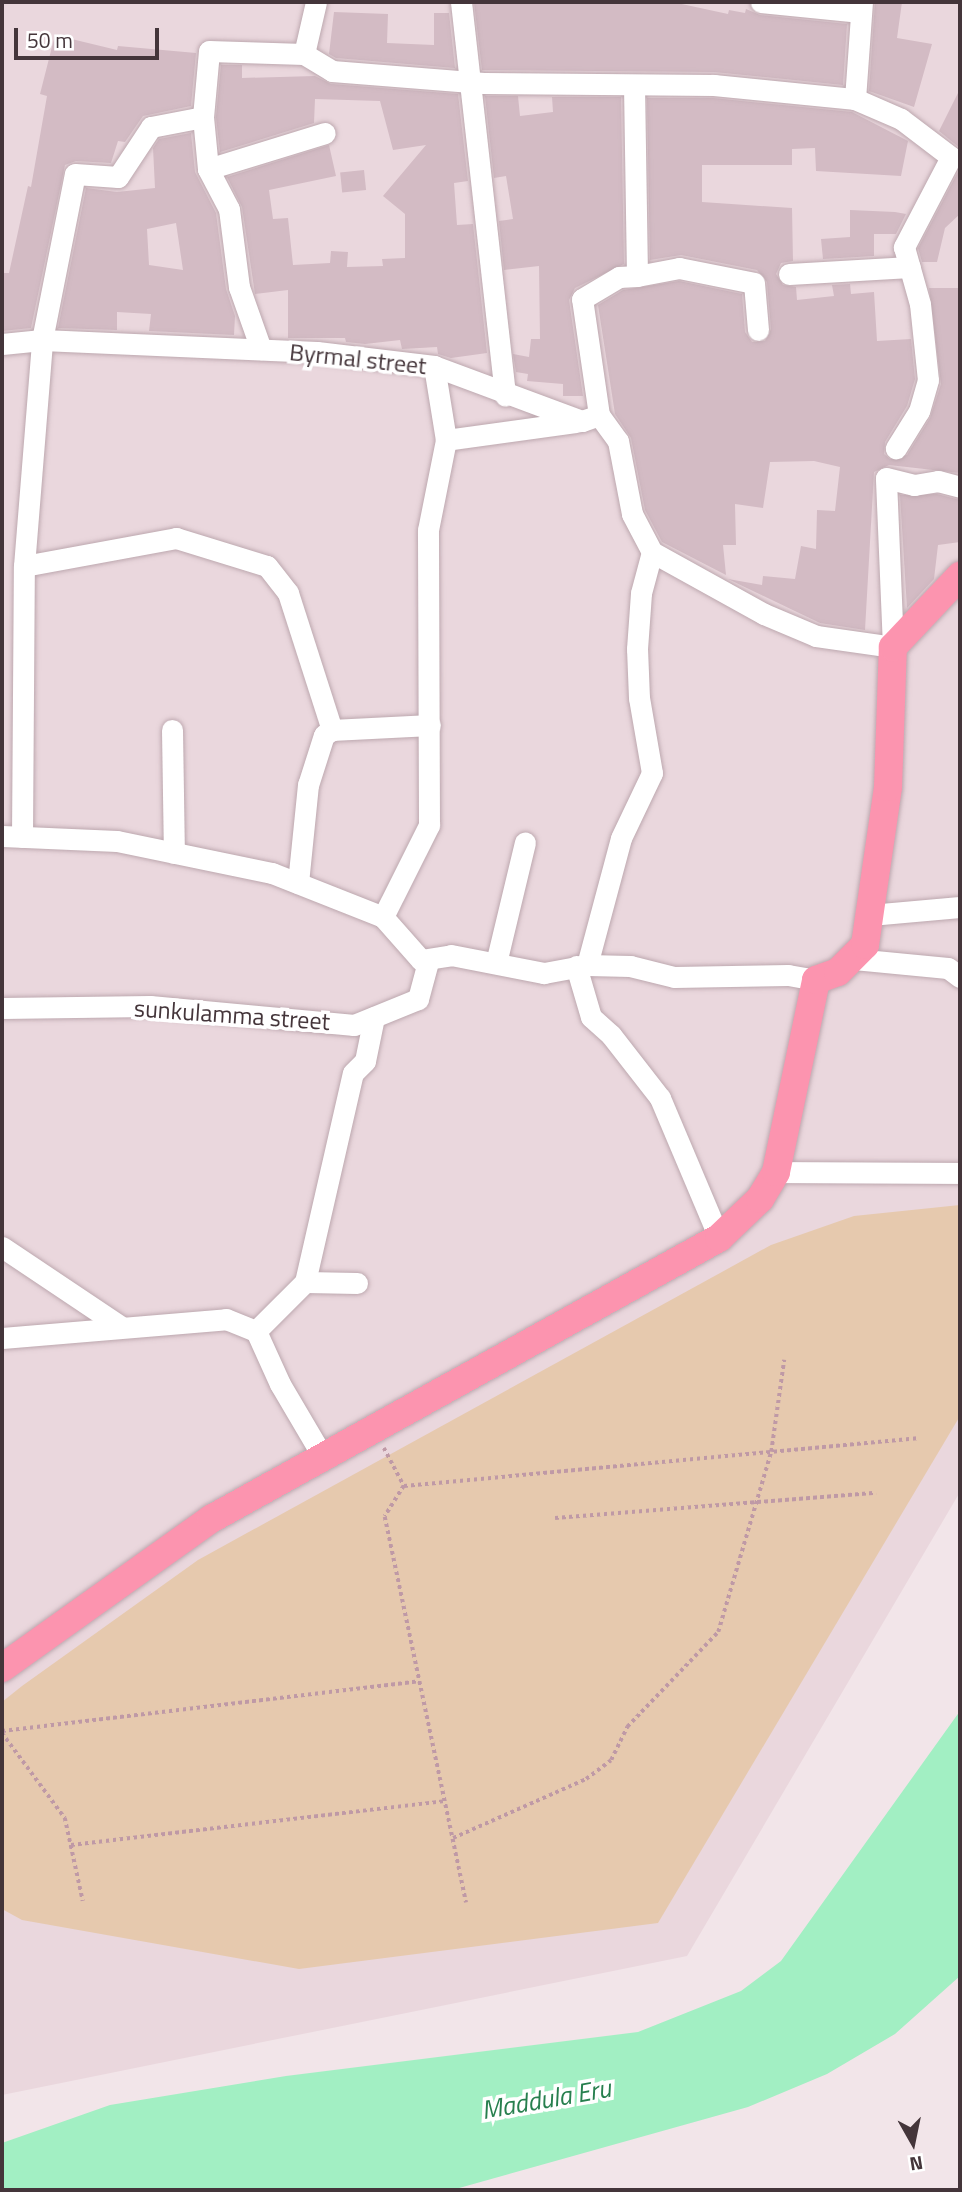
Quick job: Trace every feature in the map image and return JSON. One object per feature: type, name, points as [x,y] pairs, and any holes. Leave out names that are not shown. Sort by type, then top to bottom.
[{"type":"main road","points":[[2,1668],[211,1519],[719,1238],[760,1199],[776,1172],[816,980],[854,960],[865,945],[888,787],[893,647],[960,576]]},
{"type":"street","points":[[304,54],[316,2]]},
{"type":"street","points":[[461,2],[505,396]]},
{"type":"street","points":[[761,2],[862,7],[856,99]]},
{"type":"street","points":[[261,349],[239,287],[229,209],[208,169],[203,117],[209,51],[304,54],[332,71],[470,82],[714,85],[856,99],[901,119],[951,157],[904,247],[920,304],[928,380],[919,411],[897,448]]},
{"type":"street","points":[[634,85],[637,276]]},
{"type":"street","points":[[203,117],[151,127],[118,177],[75,174],[42,340],[24,566],[12,836],[117,841],[272,873],[383,917],[421,960],[428,961],[451,955],[544,973],[582,965],[630,967],[674,977],[788,975],[816,980]]},
{"type":"street","points":[[208,169],[325,134]]},
{"type":"street","points":[[789,274],[910,267]]},
{"type":"street","points":[[758,330],[754,283],[679,268],[619,277],[582,299],[590,418],[618,441],[632,514],[652,552],[764,614],[816,636],[893,647],[886,478],[914,485],[938,481],[960,486]]},
{"type":"street","name":"Byrmal street","points":[[2,344],[42,340],[261,349],[434,366],[505,396],[590,418]]},
{"type":"street","points":[[383,917],[429,825],[428,530],[446,440],[434,366]]},
{"type":"street","points":[[446,440],[590,418]]},
{"type":"street","points":[[24,566],[176,538],[267,566],[288,593],[332,730]]},
{"type":"street","points":[[652,552],[641,593],[637,649],[639,698],[652,773],[621,838],[582,965],[591,1017],[611,1035],[660,1097],[719,1238]]},
{"type":"street","points":[[298,883],[308,785],[324,735],[332,730],[430,725]]},
{"type":"street","points":[[172,730],[174,853]]},
{"type":"street","points":[[496,963],[525,842]]},
{"type":"street","points":[[870,915],[960,907]]},
{"type":"street","points":[[854,960],[948,968],[960,976]]},
{"type":"street","name":"sunkulamma street","points":[[2,1008],[150,1006],[354,1025],[418,999],[428,961]]},
{"type":"street","points":[[256,1331],[306,1282],[353,1073],[365,1061],[374,1017]]},
{"type":"street","points":[[776,1172],[960,1172]]},
{"type":"street","points":[[2,1247],[120,1326]]},
{"type":"street","points":[[306,1282],[357,1283]]},
{"type":"street","points":[[2,1338],[36,1338],[120,1326],[226,1319],[256,1331],[280,1384],[323,1457]]},
{"type":"path","points":[[453,1838],[586,1779],[611,1760],[627,1727],[718,1632],[759,1502],[771,1452],[784,1360]]},
{"type":"path","points":[[374,1429],[404,1486]]},
{"type":"path","points":[[404,1486],[920,1438]]},
{"type":"path","points":[[404,1486],[385,1517],[466,1903]]},
{"type":"path","points":[[555,1518],[876,1493]]},
{"type":"path","points":[[83,1901],[65,1818],[2,1732],[419,1681]]},
{"type":"path","points":[[71,1845],[445,1801]]},
{"type":"shaded area","points":[[2,2],[960,2],[960,1492],[687,1956],[2,2095]]},
{"type":"shaded area","points":[[960,1205],[960,1416],[658,1923],[299,1969],[22,1920],[2,1909],[2,1702],[22,1686],[198,1560],[771,1245],[854,1216]]},
{"type":"water","name":"Maddula Eru","points":[[960,1711],[960,1976],[895,2034],[827,2074],[748,2107],[452,2190],[2,2190],[2,2143],[110,2105],[286,2076],[638,2032],[741,1991],[781,1961]]},
{"type":"building","points":[[474,2],[677,3],[728,14],[729,10],[745,13],[746,9],[760,15],[847,24],[843,85],[714,72],[482,70]]},
{"type":"building","points":[[875,2],[902,2],[897,38],[932,44],[914,107],[869,91]]},
{"type":"building","points":[[334,12],[388,14],[387,43],[434,45],[434,13],[449,13],[455,68],[336,58],[329,54]]},
{"type":"building","points":[[55,35],[117,50],[118,46],[196,53],[191,106],[143,116],[125,142],[118,141],[111,163],[76,161],[65,165],[31,328],[2,331],[2,273],[9,273],[28,186],[31,187],[47,96],[40,94]]},
{"type":"building","points":[[221,65],[242,65],[242,78],[315,76],[331,84],[458,94],[468,181],[454,183],[457,225],[473,224],[487,353],[451,358],[438,354],[437,347],[402,349],[400,340],[365,344],[346,342],[345,338],[288,338],[288,290],[255,294],[242,207],[227,177],[329,145],[336,176],[269,190],[273,219],[288,218],[293,265],[330,263],[331,251],[348,252],[347,267],[383,266],[382,259],[405,258],[405,214],[383,196],[426,145],[393,150],[380,101],[315,99],[314,123],[220,152],[216,117]]},
{"type":"building","points":[[960,89],[960,148],[939,131]]},
{"type":"building","points":[[485,96],[518,96],[520,116],[553,112],[552,97],[621,97],[624,264],[575,288],[569,300],[583,396],[563,396],[563,384],[527,381],[528,374],[516,372],[513,354],[529,357],[531,339],[540,339],[539,266],[504,270],[499,221],[513,219],[506,176],[494,178]]},
{"type":"building","points":[[647,98],[713,98],[852,112],[908,141],[901,176],[816,171],[815,148],[792,149],[792,165],[702,165],[702,202],[792,208],[793,261],[781,263],[776,274],[783,285],[796,287],[797,300],[834,296],[832,285],[850,284],[851,294],[874,292],[877,341],[911,339],[915,379],[907,406],[885,442],[884,454],[890,459],[907,455],[930,418],[941,384],[929,288],[960,288],[960,473],[889,465],[874,472],[865,630],[820,623],[728,579],[762,585],[763,576],[795,579],[801,546],[816,549],[817,510],[835,511],[840,467],[814,461],[770,462],[763,508],[735,504],[736,545],[723,545],[726,575],[662,542],[645,510],[631,438],[615,414],[598,305],[623,290],[679,281],[742,294],[745,332],[752,342],[765,341],[771,329],[767,282],[757,270],[681,255],[650,260]]},
{"type":"building","points":[[191,133],[195,172],[216,213],[226,289],[235,316],[234,335],[149,331],[151,314],[117,312],[117,330],[58,328],[86,188],[117,192],[155,188],[153,148],[159,139]],"holes":[[[176,223],[183,270],[149,265],[147,229]]]},
{"type":"building","points":[[960,168],[960,214],[945,228],[937,262],[922,262],[918,248]]},
{"type":"building","points":[[364,170],[366,190],[342,192],[340,173]]},
{"type":"building","points":[[850,210],[906,214],[896,234],[874,234],[874,256],[823,259],[821,239],[850,237]]},
{"type":"building","points":[[937,494],[960,500],[960,542],[938,545],[934,579],[907,608],[900,495]]}]
